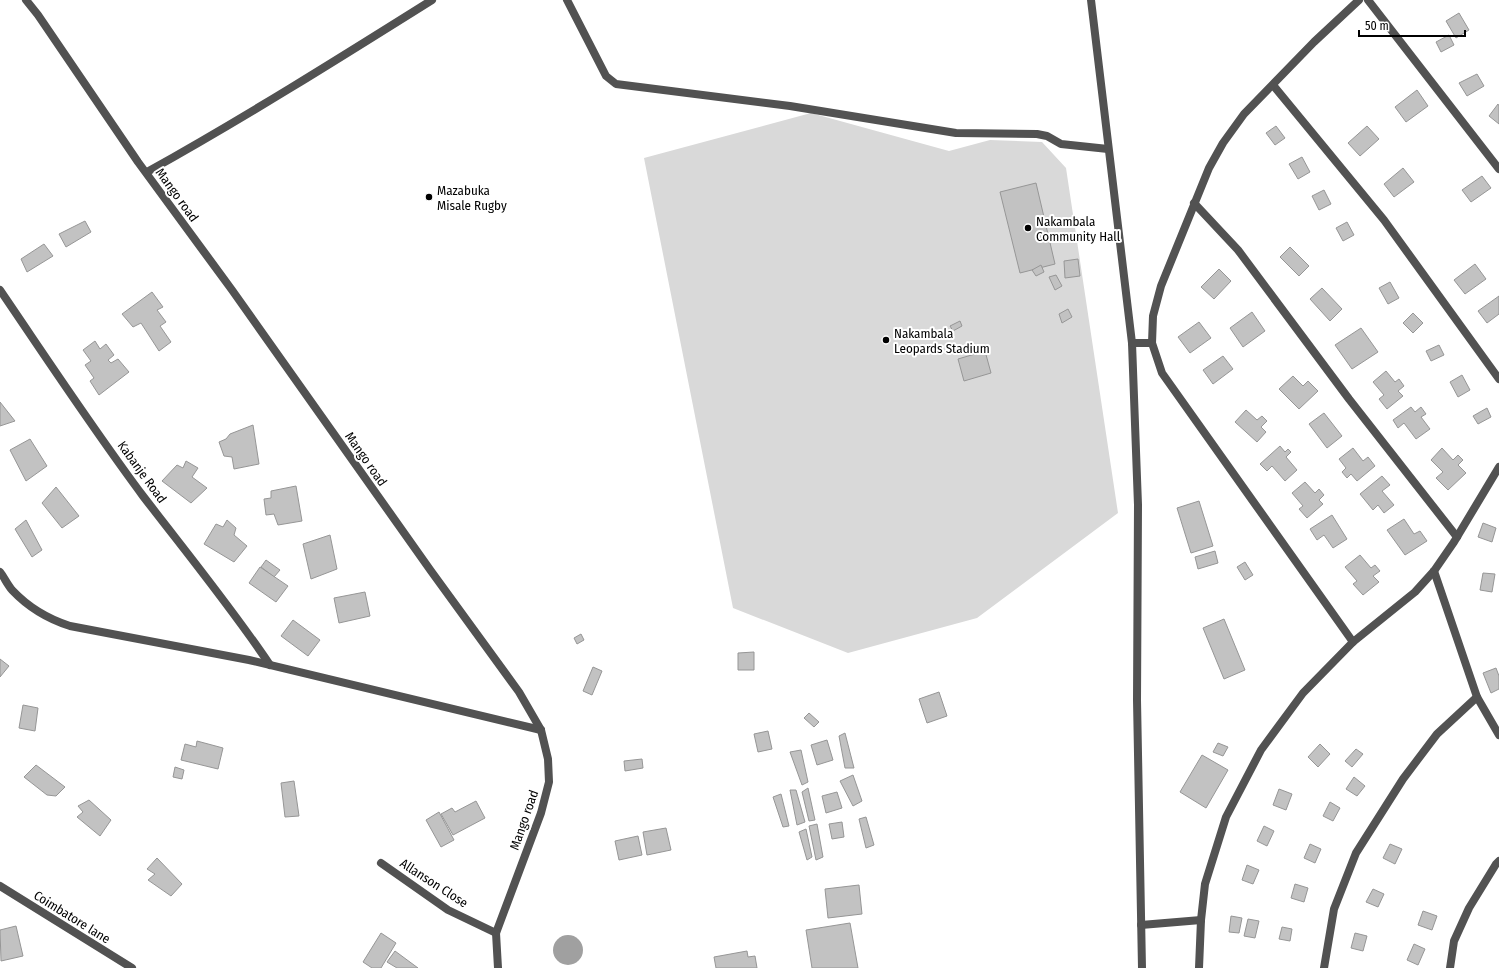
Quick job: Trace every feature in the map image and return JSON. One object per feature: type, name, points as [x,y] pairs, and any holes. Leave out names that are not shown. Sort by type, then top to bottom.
[{"type":"street","name":"Mango road","points":[[26,0],[38,15],[146,172],[519,692],[541,730],[548,759],[548,782],[541,813],[496,933],[498,968]]},
{"type":"street","points":[[146,172],[191,148],[301,82],[432,0]]},
{"type":"street","points":[[567,0],[606,76],[616,84],[790,106],[956,133],[1037,134],[1047,136],[1061,144],[1108,149]]},
{"type":"street","points":[[1091,0],[1132,343],[1138,505],[1137,700],[1142,968]]},
{"type":"street","points":[[1353,642],[1162,373],[1152,343],[1153,316],[1161,286],[1209,168],[1223,143],[1244,114],[1314,42],[1359,0]]},
{"type":"street","points":[[1368,0],[1499,169]]},
{"type":"street","points":[[1273,85],[1384,220],[1499,379]]},
{"type":"street","points":[[1194,203],[1238,250],[1349,399],[1457,537]]},
{"type":"street","name":"Kabanje Road","points":[[0,290],[62,382],[143,495],[252,638],[270,665]]},
{"type":"street","points":[[1132,343],[1152,343]]},
{"type":"street","points":[[1199,968],[1201,920],[1205,884],[1226,817],[1261,750],[1304,693],[1353,642],[1415,592],[1434,571],[1457,537],[1499,467]]},
{"type":"street","points":[[1434,571],[1477,697],[1499,735]]},
{"type":"street","points":[[0,572],[12,590],[44,616],[70,626],[249,660],[541,730]]},
{"type":"street","points":[[1324,968],[1334,909],[1356,853],[1403,780],[1437,734],[1477,697]]},
{"type":"street","points":[[1450,968],[1454,941],[1469,908],[1499,861]]},
{"type":"street","name":"Allanson Close","points":[[381,863],[448,910],[496,933]]},
{"type":"street","name":"Coimbatore lane","points":[[0,886],[132,968]]},
{"type":"street","points":[[1142,925],[1201,920]]},
{"type":"shaded area","name":"Nakambala Leopards Stadium","points":[[811,113],[949,151],[990,140],[1042,142],[1066,168],[1118,513],[977,618],[848,653],[733,608],[644,158]]},
{"type":"shaded area","points":[[568,935],[579,939],[583,950],[579,961],[568,965],[557,961],[553,950],[557,939]]},
{"type":"building","points":[[1459,13],[1469,30],[1456,38],[1446,21]]},
{"type":"building","points":[[1449,35],[1454,45],[1441,52],[1436,42]]},
{"type":"building","points":[[1477,74],[1484,86],[1467,96],[1459,83]]},
{"type":"building","points":[[1417,90],[1428,106],[1406,122],[1395,107]]},
{"type":"building","points":[[1498,104],[1499,106],[1499,124],[1489,116]]},
{"type":"building","points":[[1276,126],[1285,138],[1275,145],[1266,133]]},
{"type":"building","points":[[1367,126],[1379,139],[1360,156],[1348,143]]},
{"type":"building","points":[[1302,157],[1310,172],[1298,179],[1289,164]]},
{"type":"building","points":[[1403,168],[1414,182],[1394,197],[1384,184]]},
{"type":"building","points":[[1482,176],[1491,188],[1471,202],[1462,190]]},
{"type":"building","name":"Nakambala Community Hall","points":[[1036,183],[1055,264],[1020,273],[1000,192]]},
{"type":"building","points":[[1324,190],[1331,204],[1319,210],[1312,196]]},
{"type":"building","points":[[85,221],[91,232],[66,247],[59,234]]},
{"type":"building","points":[[1347,222],[1354,235],[1343,241],[1336,228]]},
{"type":"building","points":[[44,244],[53,256],[27,272],[21,259]]},
{"type":"building","points":[[1290,247],[1309,266],[1299,276],[1280,257]]},
{"type":"building","points":[[1078,259],[1080,276],[1065,278],[1064,261]]},
{"type":"building","points":[[1475,264],[1486,279],[1465,294],[1454,280]]},
{"type":"building","points":[[1041,265],[1044,272],[1036,276],[1032,270]]},
{"type":"building","points":[[1219,269],[1231,281],[1214,299],[1201,287]]},
{"type":"building","points":[[1056,275],[1062,286],[1055,290],[1049,277]]},
{"type":"building","points":[[1390,282],[1399,298],[1388,304],[1379,288]]},
{"type":"building","points":[[1322,288],[1342,309],[1330,321],[1310,299]]},
{"type":"building","points":[[152,292],[163,307],[157,310],[166,322],[160,326],[171,342],[159,351],[141,323],[133,327],[122,314]]},
{"type":"building","points":[[1499,296],[1499,314],[1487,323],[1478,311]]},
{"type":"building","points":[[1068,309],[1072,317],[1062,323],[1059,314]]},
{"type":"building","points":[[1252,312],[1265,331],[1243,347],[1230,328]]},
{"type":"building","points":[[1413,313],[1423,323],[1413,333],[1403,323]]},
{"type":"building","points":[[960,321],[962,326],[953,331],[950,326]]},
{"type":"building","points":[[1199,322],[1211,338],[1190,353],[1178,337]]},
{"type":"building","points":[[1361,328],[1378,352],[1352,369],[1335,345]]},
{"type":"building","points":[[95,341],[100,349],[106,344],[114,355],[108,360],[111,363],[118,359],[129,372],[99,395],[90,381],[94,378],[85,365],[91,361],[83,350]]},
{"type":"building","points":[[1439,345],[1444,355],[1431,361],[1426,351]]},
{"type":"building","points":[[985,351],[991,373],[964,381],[958,359]]},
{"type":"building","points":[[1223,356],[1233,369],[1213,384],[1203,370]]},
{"type":"building","points":[[1386,371],[1395,382],[1399,379],[1404,386],[1398,391],[1403,396],[1387,409],[1379,399],[1384,395],[1373,382]]},
{"type":"building","points":[[1462,375],[1470,390],[1458,397],[1450,382]]},
{"type":"building","points":[[1293,376],[1303,386],[1308,381],[1318,391],[1299,409],[1279,389]]},
{"type":"building","points":[[0,402],[15,421],[0,426]]},
{"type":"building","points":[[1411,407],[1415,412],[1421,407],[1426,414],[1421,417],[1430,429],[1416,439],[1404,423],[1398,428],[1393,420]]},
{"type":"building","points":[[1487,408],[1491,417],[1478,424],[1473,416]]},
{"type":"building","points":[[1246,410],[1257,420],[1262,416],[1267,421],[1261,427],[1266,432],[1257,442],[1235,422]]},
{"type":"building","points":[[1324,413],[1342,436],[1327,448],[1309,424]]},
{"type":"building","points":[[253,425],[259,464],[234,469],[232,457],[224,456],[219,442],[226,439],[230,434]]},
{"type":"building","points":[[30,439],[47,466],[26,481],[10,450]]},
{"type":"building","points":[[1280,446],[1285,452],[1288,449],[1291,452],[1286,457],[1297,470],[1285,481],[1272,466],[1267,471],[1260,464]]},
{"type":"building","points":[[1353,448],[1363,461],[1368,457],[1375,466],[1357,481],[1351,474],[1347,478],[1342,472],[1346,468],[1339,459]]},
{"type":"building","points":[[1442,448],[1453,460],[1458,455],[1463,460],[1458,465],[1466,473],[1448,490],[1436,478],[1443,472],[1431,460]]},
{"type":"building","points":[[186,461],[198,468],[192,477],[207,488],[191,503],[162,481],[177,465],[183,468]]},
{"type":"building","points":[[1382,476],[1390,485],[1382,491],[1394,505],[1384,513],[1378,505],[1373,510],[1360,494]]},
{"type":"building","points":[[1305,482],[1315,493],[1319,489],[1324,495],[1319,500],[1323,504],[1307,518],[1299,509],[1303,506],[1292,493]]},
{"type":"building","points":[[296,486],[302,521],[278,525],[274,514],[266,515],[264,499],[271,498],[271,491]]},
{"type":"building","points":[[56,487],[79,516],[62,528],[42,503]]},
{"type":"building","points":[[1199,501],[1213,546],[1191,553],[1177,508]]},
{"type":"building","points":[[1332,515],[1347,539],[1333,548],[1324,535],[1317,540],[1310,529]]},
{"type":"building","points":[[1404,519],[1414,534],[1420,531],[1427,541],[1405,555],[1387,530]]},
{"type":"building","points":[[26,520],[42,550],[32,557],[15,529]]},
{"type":"building","points":[[227,520],[236,528],[234,535],[247,546],[234,562],[204,544],[216,524],[223,527]]},
{"type":"building","points":[[1483,523],[1496,528],[1492,542],[1478,537]]},
{"type":"building","points":[[330,535],[337,569],[311,579],[303,544]]},
{"type":"building","points":[[1215,551],[1218,563],[1198,569],[1195,557]]},
{"type":"building","points":[[1360,555],[1371,568],[1375,565],[1380,571],[1373,576],[1379,582],[1363,595],[1353,584],[1357,581],[1345,567]]},
{"type":"building","points":[[266,560],[280,570],[274,577],[261,567]]},
{"type":"building","points":[[1245,562],[1253,575],[1245,580],[1237,567]]},
{"type":"building","points":[[260,567],[288,586],[276,602],[249,583]]},
{"type":"building","points":[[1483,573],[1495,574],[1492,592],[1480,590]]},
{"type":"building","points":[[365,592],[370,616],[339,623],[334,598]]},
{"type":"building","points":[[1224,619],[1245,670],[1224,679],[1203,628]]},
{"type":"building","points":[[293,620],[320,640],[308,656],[281,636]]},
{"type":"building","points":[[581,634],[584,640],[577,644],[574,638]]},
{"type":"building","points":[[754,652],[754,670],[738,670],[738,653]]},
{"type":"building","points":[[0,659],[9,666],[0,677]]},
{"type":"building","points":[[593,667],[602,671],[592,695],[583,691]]},
{"type":"building","points":[[1496,668],[1499,676],[1499,689],[1491,693],[1483,673]]},
{"type":"building","points":[[939,692],[947,716],[927,723],[919,699]]},
{"type":"building","points":[[23,705],[38,708],[35,731],[19,728]]},
{"type":"building","points":[[809,713],[819,722],[814,727],[804,718]]},
{"type":"building","points":[[768,731],[772,749],[758,752],[754,734]]},
{"type":"building","points":[[845,733],[854,768],[845,768],[839,736]]},
{"type":"building","points":[[827,740],[833,760],[817,765],[811,745]]},
{"type":"building","points":[[197,741],[223,748],[218,769],[181,760],[185,744],[196,747]]},
{"type":"building","points":[[1218,743],[1228,747],[1223,756],[1213,752]]},
{"type":"building","points":[[1320,744],[1330,754],[1318,767],[1308,757]]},
{"type":"building","points":[[1356,749],[1363,754],[1352,767],[1345,761]]},
{"type":"building","points":[[801,750],[808,782],[802,785],[790,752]]},
{"type":"building","points":[[1202,755],[1228,770],[1206,808],[1180,792]]},
{"type":"building","points":[[642,759],[643,768],[625,771],[624,761]]},
{"type":"building","points":[[36,765],[65,787],[56,796],[47,795],[24,777]]},
{"type":"building","points":[[175,767],[184,770],[182,779],[173,777]]},
{"type":"building","points":[[853,775],[862,801],[853,806],[840,781]]},
{"type":"building","points":[[1354,777],[1365,786],[1357,796],[1346,789]]},
{"type":"building","points":[[294,781],[299,816],[285,817],[281,783]]},
{"type":"building","points":[[808,788],[815,820],[809,821],[802,792]]},
{"type":"building","points":[[1279,789],[1292,794],[1286,810],[1273,805]]},
{"type":"building","points":[[790,790],[796,790],[805,822],[797,825]]},
{"type":"building","points":[[837,792],[842,808],[826,813],[822,796]]},
{"type":"building","points":[[781,794],[789,826],[783,827],[773,797]]},
{"type":"building","points":[[89,800],[111,820],[100,836],[77,817],[83,812],[78,806]]},
{"type":"building","points":[[476,801],[485,818],[453,835],[441,814],[452,808],[455,812]]},
{"type":"building","points":[[1330,802],[1340,808],[1333,821],[1323,816]]},
{"type":"building","points":[[439,812],[454,840],[441,847],[426,820]]},
{"type":"building","points":[[866,817],[874,845],[866,848],[859,819]]},
{"type":"building","points":[[842,822],[844,837],[832,839],[829,824]]},
{"type":"building","points":[[817,824],[823,857],[816,860],[809,826]]},
{"type":"building","points":[[1264,826],[1274,831],[1267,846],[1257,841]]},
{"type":"building","points":[[666,828],[671,850],[647,855],[643,832]]},
{"type":"building","points":[[806,829],[812,857],[807,860],[799,832]]},
{"type":"building","points":[[638,836],[642,855],[619,860],[615,841]]},
{"type":"building","points":[[1310,844],[1321,849],[1315,863],[1304,858]]},
{"type":"building","points":[[1390,844],[1402,849],[1395,864],[1383,858]]},
{"type":"building","points":[[157,858],[182,884],[171,896],[148,880],[155,874],[147,869]]},
{"type":"building","points":[[1247,865],[1259,870],[1253,884],[1242,880]]},
{"type":"building","points":[[1295,884],[1308,888],[1304,902],[1291,898]]},
{"type":"building","points":[[859,885],[862,914],[828,918],[825,889]]},
{"type":"building","points":[[1373,889],[1384,894],[1378,907],[1366,902]]},
{"type":"building","points":[[1423,911],[1437,916],[1432,930],[1418,925]]},
{"type":"building","points":[[1231,916],[1242,918],[1239,933],[1229,932]]},
{"type":"building","points":[[1248,919],[1259,921],[1255,938],[1244,936]]},
{"type":"building","points":[[850,923],[858,968],[812,968],[806,930]]},
{"type":"building","points":[[16,926],[23,956],[1,961],[0,930]]},
{"type":"building","points":[[1282,927],[1292,929],[1290,941],[1279,939]]},
{"type":"building","points":[[381,933],[396,943],[381,968],[372,968],[363,962]]},
{"type":"building","points":[[1355,933],[1367,936],[1363,951],[1351,948]]},
{"type":"building","points":[[1414,944],[1425,949],[1418,965],[1407,960]]},
{"type":"building","points":[[395,951],[418,968],[397,968],[387,962]]},
{"type":"building","points":[[747,951],[748,957],[755,956],[757,968],[716,968],[714,957]]},
{"type":"place","name":"Mazabuka Misale Rugby","points":[[429,197]]},
{"type":"place","name":"Nakambala Community Hall","points":[[1028,228]]},
{"type":"place","name":"Nakambala Leopards Stadium","points":[[886,340]]}]
